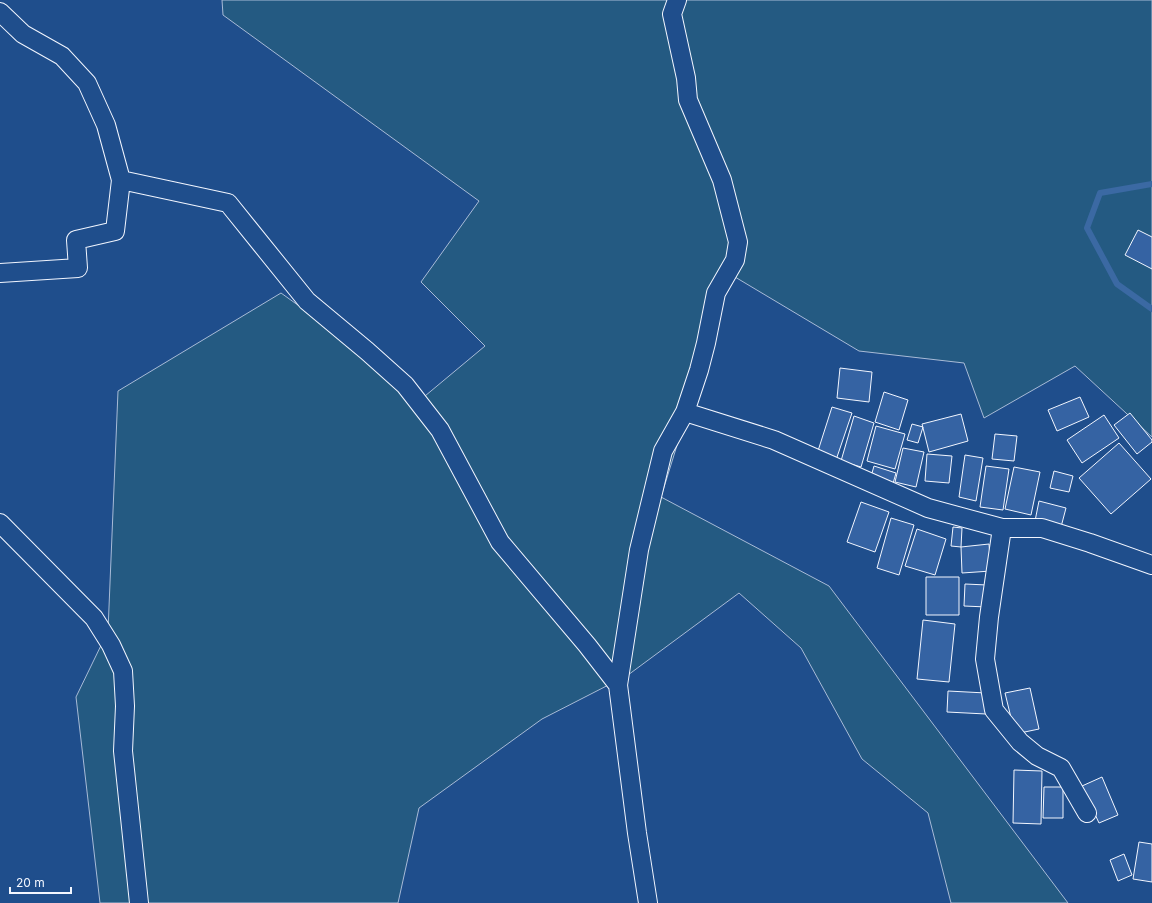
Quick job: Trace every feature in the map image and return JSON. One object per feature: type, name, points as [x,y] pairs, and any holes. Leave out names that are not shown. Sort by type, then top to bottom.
[{"type":"street","points":[[648,903],[637,833],[618,685],[639,550],[663,451],[685,412],[699,370],[716,293],[734,260],[738,242],[722,180],[688,100],[686,78],[672,14],[677,0]]},
{"type":"street","points":[[0,12],[23,34],[62,56],[87,83],[106,125],[121,180],[115,231],[76,240],[78,268],[0,273]]},
{"type":"street","points":[[121,180],[228,203],[307,301],[405,385],[440,430],[500,542],[587,645],[618,685]]},
{"type":"street","points":[[685,412],[774,440],[928,508],[1002,528],[1042,528],[1152,565]]},
{"type":"street","points":[[0,523],[94,618],[112,645],[122,672],[125,706],[123,751],[140,903]]},
{"type":"street","points":[[1002,528],[989,617],[985,659],[994,710],[1020,742],[1037,756],[1062,768],[1087,813]]},
{"type":"shaded area","points":[[222,0],[1152,0],[1152,437],[1075,366],[984,418],[964,363],[859,351],[730,274],[661,497],[829,586],[1068,903],[951,903],[928,813],[862,759],[801,648],[739,593],[628,675],[542,719],[419,808],[398,903],[100,903],[76,697],[108,631],[118,391],[281,293],[425,396],[485,346],[421,282],[479,201],[223,15]]},
{"type":"building","points":[[1138,230],[1152,237],[1152,269],[1125,255]]},
{"type":"building","points":[[840,368],[872,372],[869,402],[837,398]]},
{"type":"building","points":[[884,392],[908,400],[899,430],[875,422]]},
{"type":"building","points":[[1080,397],[1089,417],[1057,431],[1048,410]]},
{"type":"building","points":[[832,407],[852,413],[836,460],[817,454]]},
{"type":"building","points":[[1130,413],[1152,440],[1152,442],[1137,454],[1114,425]]},
{"type":"building","points":[[961,414],[968,441],[929,452],[922,424]]},
{"type":"building","points":[[1104,415],[1119,438],[1082,463],[1067,440]]},
{"type":"building","points":[[854,416],[874,423],[861,467],[841,461]]},
{"type":"building","points":[[912,424],[923,427],[918,443],[907,440]]},
{"type":"building","points":[[876,426],[905,434],[895,469],[867,461]]},
{"type":"building","points":[[995,434],[1017,436],[1014,461],[992,459]]},
{"type":"building","points":[[1119,443],[1151,479],[1111,514],[1079,478]]},
{"type":"building","points":[[903,448],[924,452],[916,487],[895,482]]},
{"type":"building","points":[[927,454],[952,456],[949,483],[925,481]]},
{"type":"building","points":[[965,455],[983,458],[976,501],[959,497]]},
{"type":"building","points":[[874,466],[896,473],[892,487],[870,480]]},
{"type":"building","points":[[986,466],[1009,469],[1003,510],[980,507]]},
{"type":"building","points":[[1014,467],[1040,472],[1031,515],[1005,509]]},
{"type":"building","points":[[1054,471],[1073,476],[1069,492],[1050,488]]},
{"type":"building","points":[[1039,501],[1066,508],[1061,527],[1035,521]]},
{"type":"building","points":[[861,502],[889,512],[875,552],[847,542]]},
{"type":"building","points":[[891,518],[914,525],[899,575],[877,568]]},
{"type":"building","points":[[953,527],[962,528],[961,547],[951,546]]},
{"type":"building","points":[[917,529],[946,539],[935,575],[905,566]]},
{"type":"building","points":[[989,544],[991,571],[962,573],[961,547]]},
{"type":"building","points":[[926,577],[959,577],[959,615],[926,615]]},
{"type":"building","points":[[965,584],[987,585],[987,607],[964,606]]},
{"type":"building","points":[[923,620],[955,624],[949,682],[917,679]]},
{"type":"building","points":[[1030,688],[1039,729],[1015,734],[1005,693]]},
{"type":"building","points":[[948,691],[986,693],[986,714],[947,712]]},
{"type":"building","points":[[1014,770],[1042,771],[1041,824],[1013,823]]},
{"type":"building","points":[[1102,777],[1118,815],[1099,823],[1082,786]]},
{"type":"building","points":[[1044,787],[1063,787],[1063,818],[1043,818]]},
{"type":"building","points":[[1139,842],[1152,844],[1152,882],[1133,879]]},
{"type":"building","points":[[1124,854],[1132,875],[1118,881],[1110,860]]},
{"type":"waterway","points":[[1152,184],[1100,193],[1087,228],[1117,284],[1152,309]]}]
